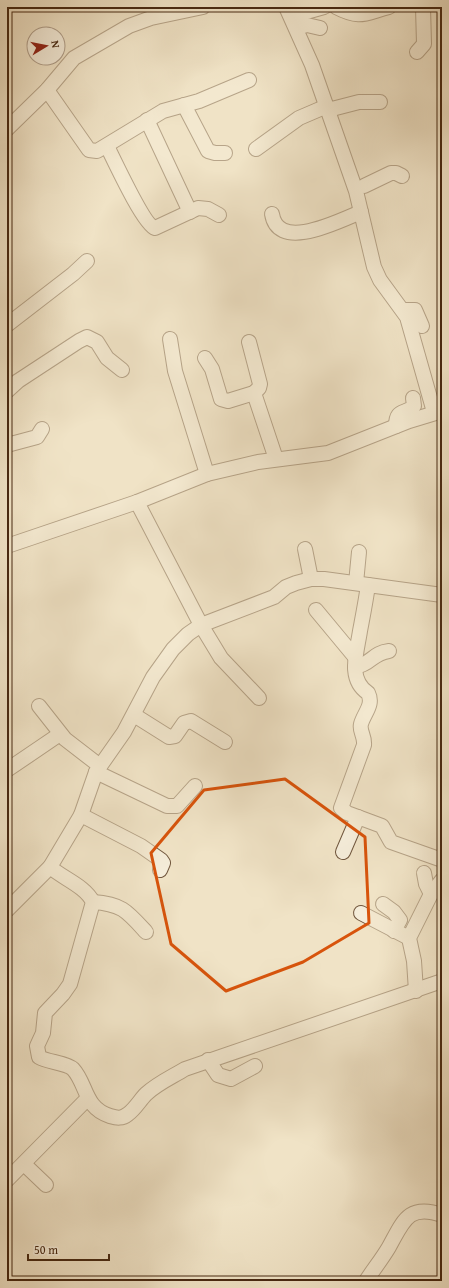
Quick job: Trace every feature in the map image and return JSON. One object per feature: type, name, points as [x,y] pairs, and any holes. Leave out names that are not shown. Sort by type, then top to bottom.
[{"type":"street","points":[[7,129],[47,90],[74,58],[129,26],[151,18],[203,7]]},
{"type":"street","points":[[292,17],[324,7]]},
{"type":"street","points":[[336,7],[350,14],[370,14],[381,8]]},
{"type":"street","points":[[417,52],[424,44],[423,7]]},
{"type":"street","points":[[292,17],[307,25],[320,28]]},
{"type":"street","points":[[7,546],[137,502],[208,474],[258,462],[328,453],[396,426],[438,412],[407,317],[380,280],[374,267],[361,212],[360,188],[292,17]]},
{"type":"street","points":[[47,90],[89,150],[97,151],[163,111],[184,105],[248,80]]},
{"type":"street","points":[[256,149],[299,118],[327,108],[359,102],[380,102]]},
{"type":"street","points":[[184,105],[208,151],[215,153],[225,152]]},
{"type":"street","points":[[147,120],[190,212]]},
{"type":"street","points":[[107,146],[142,213],[152,227],[155,228],[198,208],[208,209],[219,215]]},
{"type":"street","points":[[360,188],[391,173],[402,176]]},
{"type":"street","points":[[272,214],[276,225],[281,229],[292,232],[321,228],[361,212]]},
{"type":"street","points":[[7,325],[67,279],[87,261]]},
{"type":"street","points":[[403,310],[415,310],[422,326]]},
{"type":"street","points":[[7,391],[18,381],[79,341],[88,337],[97,342],[107,358],[122,370]]},
{"type":"street","points":[[170,339],[176,371],[208,474]]},
{"type":"street","points":[[205,358],[212,369],[221,399],[228,401],[254,393],[259,388],[260,384],[249,342]]},
{"type":"street","points":[[254,393],[276,459]]},
{"type":"street","points":[[396,426],[396,418],[399,413],[414,406],[413,398]]},
{"type":"street","points":[[7,445],[37,437],[42,429]]},
{"type":"street","points":[[137,502],[201,625],[221,658],[259,698]]},
{"type":"street","points":[[305,549],[311,579]]},
{"type":"street","points":[[359,552],[362,584],[355,662],[358,682],[362,689],[368,694],[370,704],[361,724],[361,730],[365,737],[364,745],[341,808],[343,812],[382,826],[391,842],[442,860]]},
{"type":"street","points":[[7,910],[50,867],[81,814],[98,768],[134,715],[154,677],[173,649],[188,634],[201,625],[274,597],[286,587],[311,579],[362,584],[442,595]]},
{"type":"street","points":[[316,610],[355,662],[364,665],[379,652],[389,651]]},
{"type":"street","points":[[39,706],[60,734],[98,768],[167,806],[177,806],[195,786]]},
{"type":"street","points":[[134,715],[169,737],[175,736],[184,723],[191,721],[225,742]]},
{"type":"street","points":[[7,770],[60,734]]},
{"type":"street","points":[[81,814],[140,846],[161,860],[163,863],[160,870]]},
{"type":"street","points":[[343,852],[358,818]]},
{"type":"street","points":[[50,867],[89,893],[93,902],[70,984],[63,994],[45,1013],[43,1033],[37,1046],[39,1057],[73,1069],[88,1098],[103,1113],[118,1118],[128,1114],[147,1093],[161,1082],[185,1069],[442,982]]},
{"type":"street","points":[[424,873],[426,884],[432,894]]},
{"type":"street","points":[[416,991],[414,961],[409,938],[432,894],[442,880]]},
{"type":"street","points":[[93,902],[111,903],[123,908],[146,932]]},
{"type":"street","points":[[383,904],[394,912],[400,920],[394,931]]},
{"type":"street","points":[[361,913],[409,938]]},
{"type":"street","points":[[208,1060],[218,1075],[231,1079],[256,1066]]},
{"type":"street","points":[[7,1180],[88,1098]]},
{"type":"street","points":[[24,1164],[46,1185]]},
{"type":"street","points":[[366,1281],[389,1248],[397,1231],[407,1216],[424,1211],[442,1215]]},
{"type":"highlighted area","points":[[285,779],[365,837],[369,923],[303,962],[226,991],[171,944],[151,853],[204,790]]}]
